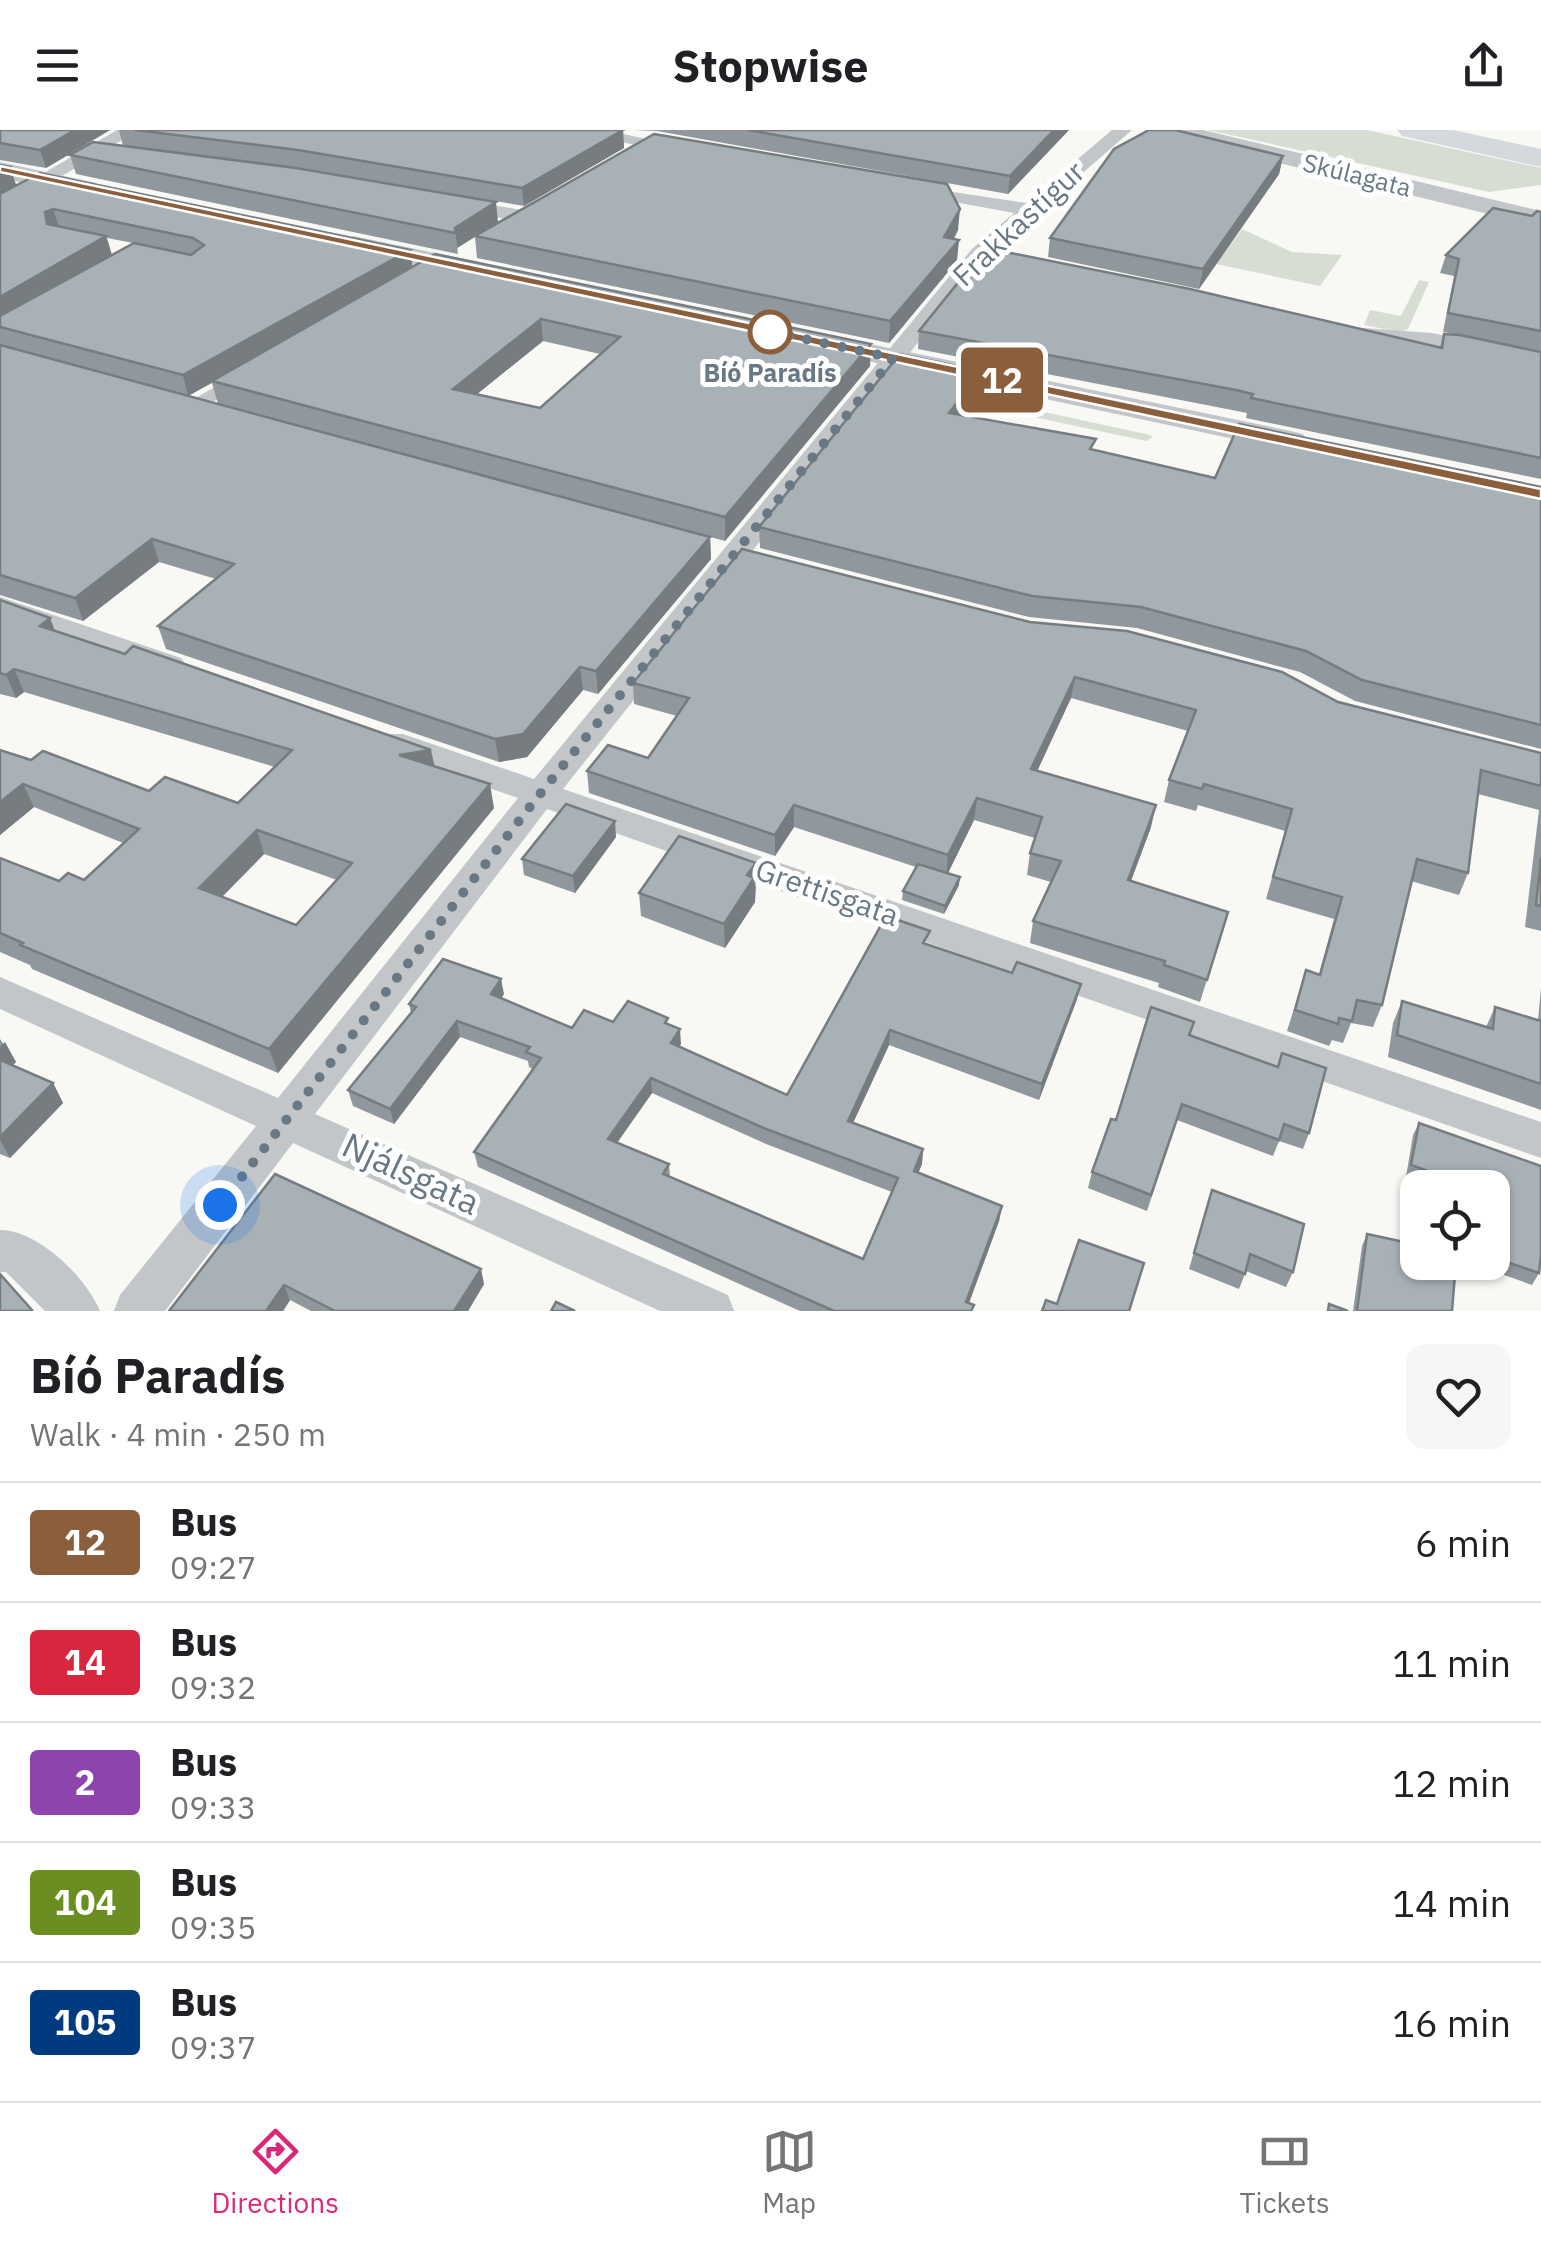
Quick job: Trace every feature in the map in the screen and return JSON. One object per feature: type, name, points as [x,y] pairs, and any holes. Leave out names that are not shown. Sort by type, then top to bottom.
[{"type":"main road","points":[[1412,130],[1541,158]]},
{"type":"main road","points":[[1529,130],[1541,132]]},
{"type":"street","points":[[0,207],[130,130]]},
{"type":"street","points":[[574,130],[706,153]]},
{"type":"street","points":[[622,162],[674,130]]},
{"type":"street","name":"Frakkastígur","points":[[137,1311],[290,1118],[724,551],[979,253],[1123,130]]},
{"type":"street","name":"Skúlagata","points":[[1173,130],[1541,219]]},
{"type":"street","points":[[96,151],[126,155]]},
{"type":"street","points":[[0,170],[115,194]]},
{"type":"street","points":[[894,186],[1027,209]]},
{"type":"street","points":[[438,202],[536,212],[500,234]]},
{"type":"street","points":[[331,239],[431,269],[521,279]]},
{"type":"street","points":[[979,253],[1012,260]]},
{"type":"street","points":[[1340,330],[1390,340],[1432,340],[1541,362]]},
{"type":"street","points":[[781,334],[1328,449]]},
{"type":"street","points":[[228,416],[182,404],[257,369]]},
{"type":"street","points":[[724,551],[768,563]]},
{"type":"street","points":[[0,606],[204,677]]},
{"type":"street","name":"Grettisgata","points":[[354,729],[1541,1140]]},
{"type":"street","name":"Njálsgata","points":[[0,992],[290,1118],[711,1311]]},
{"type":"street","points":[[0,1251],[16,1250],[78,1311]]},
{"type":"shaded area","points":[[1208,130],[1367,130],[1541,168],[1541,185],[1489,192]]},
{"type":"shaded area","points":[[1242,229],[1292,252],[1342,255],[1320,286],[1216,264]]},
{"type":"shaded area","points":[[1419,280],[1429,282],[1408,329],[1400,332],[1364,325],[1370,310],[1401,316]]},
{"type":"shaded area","points":[[1004,403],[1153,437],[1146,441],[997,407]]},
{"type":"building","points":[[0,130],[75,130],[40,150],[0,143]]},
{"type":"building","points":[[135,130],[623,130],[522,188],[298,150]]},
{"type":"building","points":[[748,130],[1054,130],[1010,176]]},
{"type":"building","points":[[1149,130],[1175,130],[1283,156],[1203,269],[1050,238],[1114,149]]},
{"type":"building","points":[[654,134],[947,184],[960,209],[944,237],[959,240],[890,321],[475,236]]},
{"type":"building","points":[[93,142],[296,168],[496,202],[455,228],[455,233],[70,155]]},
{"type":"building","points":[[40,173],[410,250],[183,375],[0,327],[0,316],[134,243],[191,255],[204,245],[193,238],[53,209],[45,212],[47,224],[106,236],[0,297],[0,194]]},
{"type":"building","points":[[1493,208],[1532,216],[1541,212],[1541,331],[1448,313],[1459,259],[1446,255]]},
{"type":"building","points":[[986,248],[1190,289],[1442,348],[1444,334],[1541,352],[1541,458],[1251,398],[1253,394],[1236,390],[919,331]]},
{"type":"building","points":[[435,254],[871,344],[725,517],[212,381]],"holes":[[[541,319],[620,337],[540,408],[453,389]]]},
{"type":"building","points":[[0,345],[710,537],[596,671],[580,667],[523,734],[495,739],[158,626],[234,564],[152,539],[75,598],[0,575]]},
{"type":"building","points":[[900,354],[981,371],[949,413],[1096,439],[1090,449],[1215,478],[1239,424],[1541,487],[1541,725],[1362,680],[1306,651],[1141,607],[1032,596],[759,527]]},
{"type":"building","points":[[742,549],[1030,622],[1127,631],[1282,672],[1338,702],[1541,753],[1541,786],[1481,770],[1468,873],[1417,859],[1382,1005],[1357,1000],[1352,1021],[1339,1018],[1338,1024],[1295,1010],[1306,970],[1320,975],[1342,897],[1273,877],[1292,809],[1204,784],[1202,789],[1169,780],[1196,710],[1075,677],[1031,769],[1156,805],[1128,880],[1228,912],[1207,980],[1164,965],[1165,961],[1033,921],[1061,861],[1030,853],[1042,817],[977,798],[948,855],[794,805],[775,835],[587,771],[608,745],[648,758],[689,698],[633,683]]},
{"type":"building","points":[[0,600],[50,618],[40,626],[125,654],[133,646],[431,750],[399,755],[490,784],[269,1049],[20,945],[23,943],[0,933],[0,858],[59,881],[68,873],[84,880],[139,829],[23,784],[0,802],[0,750],[31,760],[43,751],[149,791],[165,777],[238,803],[292,750],[14,669],[6,675],[0,673]],"holes":[[[257,830],[352,863],[296,925],[199,888]]]},
{"type":"building","points":[[566,804],[615,821],[573,876],[522,859]]},
{"type":"building","points":[[679,836],[756,863],[747,875],[754,878],[724,924],[639,893]]},
{"type":"building","points":[[1541,858],[1541,906],[1536,905]]},
{"type":"building","points":[[918,864],[960,877],[945,906],[903,891]]},
{"type":"building","points":[[886,916],[930,931],[923,943],[1012,973],[1017,962],[1081,984],[1042,1084],[890,1030],[848,1121],[923,1149],[914,1171],[1002,1206],[966,1302],[974,1305],[971,1311],[834,1311],[474,1152],[541,1058],[526,1052],[530,1047],[457,1021],[390,1109],[348,1090],[416,1007],[409,1004],[443,959],[501,979],[491,994],[572,1028],[584,1010],[613,1022],[628,1001],[668,1018],[665,1023],[680,1029],[671,1043],[787,1095]],"holes":[[[651,1078],[766,1129],[898,1178],[863,1259],[663,1174],[669,1164],[608,1139]]]},
{"type":"building","points":[[1402,1001],[1493,1029],[1495,1007],[1541,1021],[1541,1084],[1397,1035]]},
{"type":"building","points":[[1151,1007],[1194,1022],[1189,1035],[1278,1067],[1282,1053],[1326,1068],[1309,1133],[1284,1124],[1279,1140],[1182,1104],[1151,1195],[1092,1172],[1111,1119],[1116,1120]]},
{"type":"building","points":[[0,1060],[53,1083],[0,1137]]},
{"type":"building","points":[[1419,1123],[1541,1166],[1539,1273],[1510,1263],[1510,1170],[1425,1170],[1411,1165]]},
{"type":"building","points":[[275,1174],[481,1269],[454,1311],[335,1311],[284,1285],[266,1311],[169,1311]]},
{"type":"building","points":[[1212,1190],[1304,1224],[1293,1272],[1250,1254],[1245,1274],[1194,1253]]},
{"type":"building","points":[[1367,1234],[1400,1241],[1400,1280],[1455,1280],[1452,1311],[1357,1311]]},
{"type":"building","points":[[1079,1240],[1144,1263],[1129,1311],[1042,1311],[1046,1300],[1057,1304]]},
{"type":"building","points":[[0,1274],[32,1310],[0,1311]]},
{"type":"building","points":[[556,1302],[575,1311],[551,1311]]},
{"type":"building","points":[[1329,1304],[1348,1311],[1328,1311]]},
{"type":"bus line","name":"12","points":[[0,170],[1541,494]]},
{"type":"place","name":"Bíó Paradís","points":[[770,332]]},
{"type":"route","points":[[220,1205],[540,794],[893,358],[763,330],[770,332]]}]
